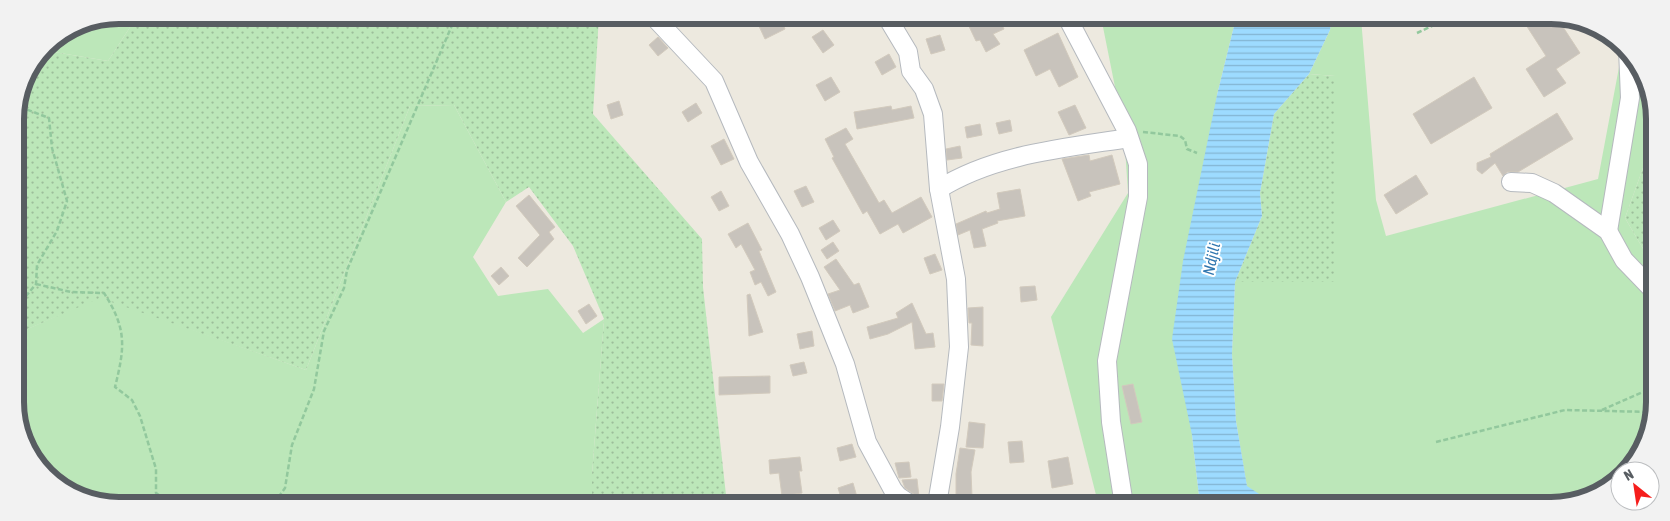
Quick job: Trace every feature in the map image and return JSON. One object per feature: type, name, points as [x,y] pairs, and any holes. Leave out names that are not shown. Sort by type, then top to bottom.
[{"type":"street","points":[[661,24],[714,81],[749,162],[790,234],[810,278],[845,364],[868,442],[893,490],[900,497]]},
{"type":"street","points":[[890,24],[908,52],[912,71],[924,89],[933,114],[939,189],[956,279],[959,346],[950,427],[938,497]]},
{"type":"street","points":[[1071,24],[1128,134],[1138,164],[1139,182],[1107,361],[1111,422],[1123,497]]},
{"type":"street","points":[[1608,231],[1630,98],[1629,64]]},
{"type":"street","points":[[939,189],[963,174],[990,164],[1128,134]]},
{"type":"street","points":[[1511,182],[1532,183],[1554,193],[1608,231],[1624,260],[1646,283]]},
{"type":"path","points":[[278,497],[285,488],[292,444],[314,389],[324,331],[344,288],[347,270],[453,24]]},
{"type":"path","points":[[1417,33],[1436,24]]},
{"type":"path","points":[[24,298],[36,284],[36,265],[57,231],[67,201],[52,148],[49,118],[25,109]]},
{"type":"path","points":[[1128,134],[1180,136],[1185,140],[1187,150],[1197,153]]},
{"type":"path","points":[[36,284],[71,292],[104,293],[118,314],[124,352],[115,387],[132,400],[140,416],[156,469],[156,493],[161,497]]},
{"type":"path","points":[[1600,411],[1646,391]]},
{"type":"path","points":[[1436,442],[1565,410],[1645,412]]},
{"type":"green space","points":[[112,24],[132,24],[108,61],[51,52],[82,31]]},
{"type":"green space","points":[[132,24],[599,24],[593,114],[702,239],[703,287],[726,497],[592,497],[592,474],[604,319],[573,246],[529,187],[506,202],[454,105],[410,106],[306,370],[100,298],[24,331],[24,112],[27,94],[36,71],[51,52],[108,61]]},
{"type":"green space","points":[[1102,24],[1235,24],[1217,95],[1192,435],[1199,497],[1096,497],[1051,317],[1128,193],[1124,132]]},
{"type":"green space","points":[[1331,24],[1361,24],[1376,200],[1386,236],[1598,179],[1621,54],[1627,61],[1641,88],[1646,118],[1646,160],[1625,218],[1646,254],[1646,403],[1643,427],[1639,439],[1626,461],[1610,461],[1609,478],[1588,490],[1558,497],[1263,497],[1247,487],[1236,421],[1232,354],[1235,282],[1335,282],[1335,76],[1309,74],[1330,30]]},
{"type":"green space","points":[[1309,74],[1335,76],[1335,282],[1235,282],[1262,216],[1260,193],[1274,114]]},
{"type":"green space","points":[[454,105],[506,202],[473,257],[498,296],[548,289],[583,333],[604,319],[592,474],[592,497],[118,497],[88,492],[56,474],[40,455],[29,433],[26,421],[24,409],[24,330],[100,297],[306,370],[410,106]]},
{"type":"green space","points":[[1646,160],[1646,254],[1625,218]]},
{"type":"water","name":"Ndjili","points":[[1235,24],[1331,24],[1330,30],[1309,74],[1274,114],[1260,193],[1262,216],[1235,282],[1232,354],[1236,421],[1247,486],[1264,497],[1199,497],[1192,435],[1172,339],[1183,261],[1217,95]]},
{"type":"building","points":[[758,24],[783,24],[785,29],[765,39]]},
{"type":"building","points":[[968,24],[1002,24],[1004,29],[993,34],[1000,44],[986,52],[980,40],[976,41]]},
{"type":"building","points":[[1526,25],[1566,25],[1563,27],[1580,53],[1556,69],[1566,83],[1544,97],[1526,69],[1546,56]]},
{"type":"building","points":[[823,30],[834,45],[823,53],[812,37]]},
{"type":"building","points":[[1058,33],[1078,77],[1059,87],[1050,69],[1036,76],[1024,50]]},
{"type":"building","points":[[940,35],[945,50],[931,54],[926,39]]},
{"type":"building","points":[[658,37],[668,48],[658,56],[649,45]]},
{"type":"building","points":[[889,54],[896,67],[882,75],[875,62]]},
{"type":"building","points":[[831,77],[840,92],[825,101],[816,85]]},
{"type":"building","points":[[1474,77],[1492,108],[1431,144],[1413,114]]},
{"type":"building","points":[[619,101],[623,115],[611,119],[607,105]]},
{"type":"building","points":[[696,103],[702,113],[688,122],[682,112]]},
{"type":"building","points":[[1075,105],[1086,128],[1069,135],[1058,112]]},
{"type":"building","points":[[891,106],[892,110],[911,106],[914,118],[857,129],[854,112]]},
{"type":"building","points":[[1557,113],[1573,139],[1518,172],[1507,172],[1503,176],[1495,163],[1482,174],[1477,170],[1477,163],[1491,157],[1490,154]]},
{"type":"building","points":[[1010,120],[1012,131],[999,134],[996,123]]},
{"type":"building","points":[[980,124],[982,135],[967,138],[965,127]]},
{"type":"building","points":[[846,128],[853,139],[845,144],[879,203],[884,200],[892,213],[921,197],[932,217],[903,233],[898,224],[880,234],[867,211],[863,214],[832,158],[834,157],[825,139]]},
{"type":"building","points":[[724,139],[734,159],[721,165],[711,146]]},
{"type":"building","points":[[960,146],[962,158],[947,160],[946,149]]},
{"type":"building","points":[[1089,155],[1090,161],[1112,155],[1120,184],[1089,192],[1091,196],[1078,201],[1062,159]]},
{"type":"building","points":[[1416,175],[1428,194],[1396,214],[1384,195]]},
{"type":"building","points":[[806,186],[814,202],[802,207],[794,191]]},
{"type":"building","points":[[1020,189],[1025,216],[997,221],[998,223],[982,229],[986,246],[974,248],[970,230],[958,235],[956,224],[986,211],[987,213],[1000,209],[997,193]]},
{"type":"building","points":[[721,191],[729,206],[719,211],[711,197]]},
{"type":"building","points":[[529,195],[555,227],[549,232],[554,239],[527,267],[518,258],[540,235],[516,206]]},
{"type":"building","points":[[833,220],[840,231],[826,240],[819,228]]},
{"type":"building","points":[[748,223],[762,250],[759,251],[776,292],[768,296],[761,282],[755,285],[750,272],[755,270],[741,244],[736,248],[728,234]]},
{"type":"building","points":[[833,242],[839,251],[827,259],[821,250]]},
{"type":"building","points":[[935,254],[942,270],[930,274],[924,258]]},
{"type":"building","points":[[836,259],[854,285],[859,283],[869,307],[853,313],[850,305],[835,311],[828,294],[840,290],[824,267]]},
{"type":"building","points":[[501,267],[509,276],[499,285],[491,276]]},
{"type":"building","points":[[1035,286],[1037,300],[1021,302],[1020,287]]},
{"type":"building","points":[[750,294],[763,332],[749,336],[747,295]]},
{"type":"building","points":[[912,303],[926,334],[933,333],[935,347],[915,349],[912,322],[888,334],[870,339],[867,327],[898,318],[896,313]]},
{"type":"building","points":[[589,304],[597,316],[586,324],[578,311]]},
{"type":"building","points":[[983,307],[983,346],[971,345],[972,323],[969,323],[968,308]]},
{"type":"building","points":[[812,331],[814,346],[800,349],[797,334]]},
{"type":"building","points":[[804,362],[807,373],[793,376],[790,365]]},
{"type":"building","points":[[770,376],[770,393],[719,395],[719,377]]},
{"type":"building","points":[[932,384],[944,384],[942,401],[932,401]]},
{"type":"building","points":[[1133,384],[1142,422],[1131,424],[1122,386]]},
{"type":"building","points":[[969,422],[985,424],[983,448],[966,447]]},
{"type":"building","points":[[1022,441],[1024,462],[1010,463],[1008,442]]},
{"type":"building","points":[[852,444],[856,457],[840,461],[837,448]]},
{"type":"building","points":[[960,448],[975,450],[971,472],[972,497],[956,497],[956,474]]},
{"type":"building","points":[[800,457],[802,471],[799,471],[802,493],[782,496],[779,473],[770,474],[769,460]]},
{"type":"building","points":[[1068,457],[1073,484],[1052,488],[1048,461]]},
{"type":"building","points":[[909,462],[911,477],[899,478],[895,463]]},
{"type":"building","points":[[917,479],[919,497],[905,488],[902,480]]},
{"type":"building","points":[[853,483],[857,497],[841,497],[838,488]]}]
